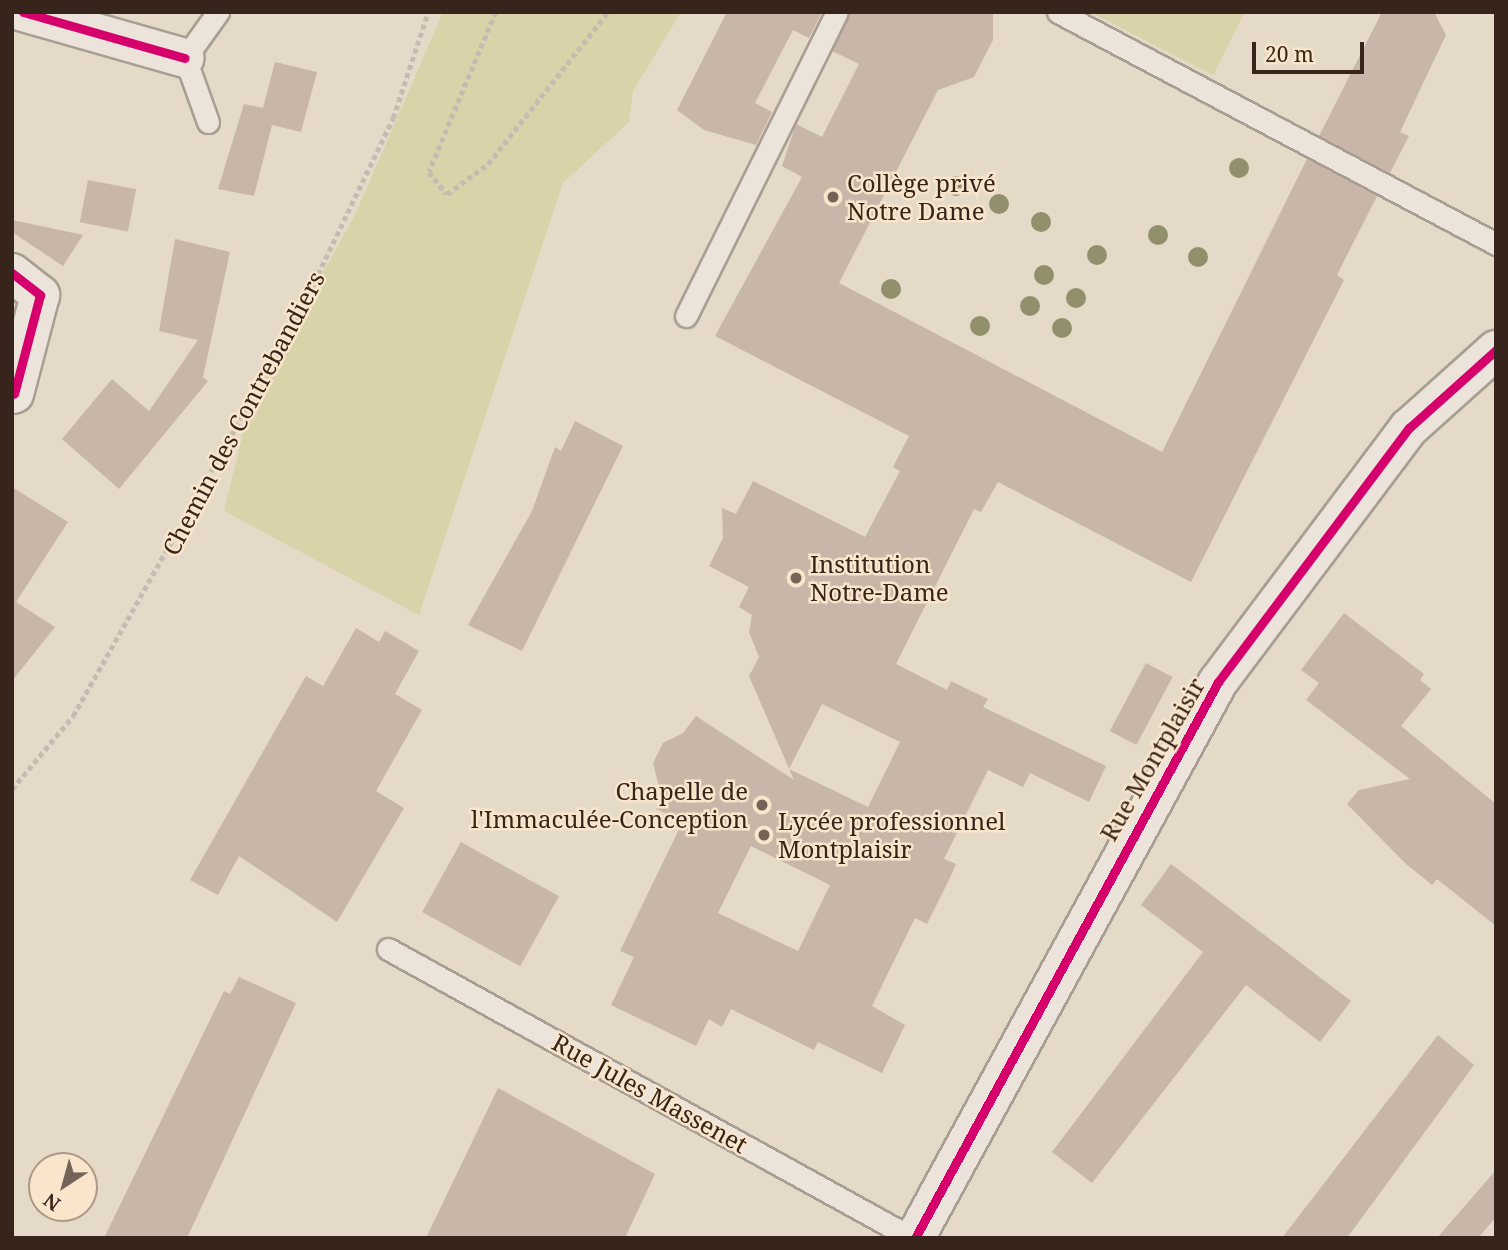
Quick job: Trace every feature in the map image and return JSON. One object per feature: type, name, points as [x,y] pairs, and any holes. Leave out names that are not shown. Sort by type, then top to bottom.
[{"type":"street","points":[[23,12],[185,58]]},
{"type":"street","points":[[12,273],[40,295],[15,394]]},
{"type":"street","name":"Rue Montplaisir","points":[[914,1238],[1218,682],[1409,428],[1496,351]]},
{"type":"lane","points":[[208,122],[185,58],[218,12]]},
{"type":"lane","points":[[686,316],[837,12]]},
{"type":"lane","points":[[1058,12],[1496,244]]},
{"type":"lane","name":"Rue Jules Massenet","points":[[388,949],[914,1238]]},
{"type":"path","points":[[496,12],[429,172],[447,194],[488,164],[608,12]]},
{"type":"shaded area","points":[[443,12],[681,12],[633,91],[629,122],[563,183],[419,615],[224,511],[251,402],[355,215]]},
{"type":"shaded area","points":[[1090,12],[1245,12],[1213,75]]},
{"type":"building","points":[[727,12],[822,12],[809,38],[793,30],[755,103],[772,112],[756,145],[704,130],[677,110]]},
{"type":"building","points":[[850,12],[993,12],[993,40],[974,77],[938,90],[839,283],[1162,452],[1307,159],[1377,196],[1337,275],[1344,280],[1191,582],[998,482],[981,512],[974,509],[896,664],[947,690],[951,681],[988,699],[983,707],[1106,766],[1089,802],[1030,773],[1023,787],[988,770],[944,859],[956,864],[950,878],[927,924],[915,918],[872,1006],[905,1025],[882,1073],[818,1042],[814,1050],[731,1009],[722,1027],[709,1019],[696,1046],[611,1005],[634,957],[620,951],[683,821],[656,809],[662,799],[653,763],[663,743],[683,733],[696,716],[794,780],[789,769],[749,676],[759,657],[749,632],[752,615],[739,607],[749,587],[709,566],[723,538],[722,508],[736,514],[753,481],[865,537],[900,471],[893,467],[909,436],[715,336],[802,177],[782,166],[796,124],[822,137],[859,64],[832,51]],"holes":[[[822,704],[900,742],[868,807],[789,769]],[[751,846],[830,885],[798,951],[718,913]]]},
{"type":"building","points":[[1382,12],[1434,12],[1446,35],[1400,132],[1409,136],[1390,173],[1319,136]]},
{"type":"building","points":[[275,62],[317,72],[301,132],[272,125],[254,196],[218,189],[244,104],[263,108]]},
{"type":"building","points":[[88,180],[136,189],[128,232],[80,222]]},
{"type":"building","points":[[12,220],[83,235],[63,266],[12,232]]},
{"type":"building","points":[[175,239],[230,252],[203,377],[208,381],[119,489],[62,439],[112,379],[149,411],[198,340],[159,331]]},
{"type":"building","points":[[575,421],[623,446],[522,651],[468,625],[532,511],[555,447],[561,451]]},
{"type":"building","points":[[12,487],[68,522],[16,602],[55,627],[12,681]]},
{"type":"building","points":[[1344,613],[1424,674],[1420,680],[1431,689],[1401,726],[1496,804],[1496,926],[1437,879],[1432,885],[1405,863],[1347,804],[1359,790],[1410,779],[1306,700],[1319,683],[1301,670]]},
{"type":"building","points":[[356,628],[379,642],[385,631],[419,651],[395,694],[422,710],[376,791],[404,808],[337,922],[239,856],[218,895],[190,880],[306,676],[323,686]]},
{"type":"building","points":[[1146,663],[1172,677],[1136,745],[1110,731]]},
{"type":"building","points":[[461,842],[559,896],[520,966],[422,912]]},
{"type":"building","points":[[1171,864],[1351,1001],[1320,1042],[1246,985],[1092,1183],[1052,1152],[1203,952],[1141,905]]},
{"type":"building","points":[[239,977],[296,1003],[187,1238],[104,1238],[224,991],[230,994]]},
{"type":"building","points":[[1438,1035],[1474,1065],[1347,1238],[1282,1238]]},
{"type":"building","points":[[498,1088],[655,1174],[625,1238],[426,1238]]},
{"type":"building","points":[[1496,1170],[1496,1217],[1478,1238],[1437,1238]]},
{"type":"cycle path","points":[[23,12],[185,58]]},
{"type":"cycle path","points":[[12,273],[40,295],[14,394]]},
{"type":"cycle path","points":[[915,1238],[1218,682],[1409,428],[1496,350]]},
{"type":"place","name":"Collège privé Notre Dame","points":[[833,197]]},
{"type":"place","name":"Institution Notre-Dame","points":[[796,578]]},
{"type":"place","name":"Chapelle de l'Immaculée-Conception","points":[[762,805]]},
{"type":"place","name":"Lycée professionnel Montplaisir","points":[[764,835]]}]
